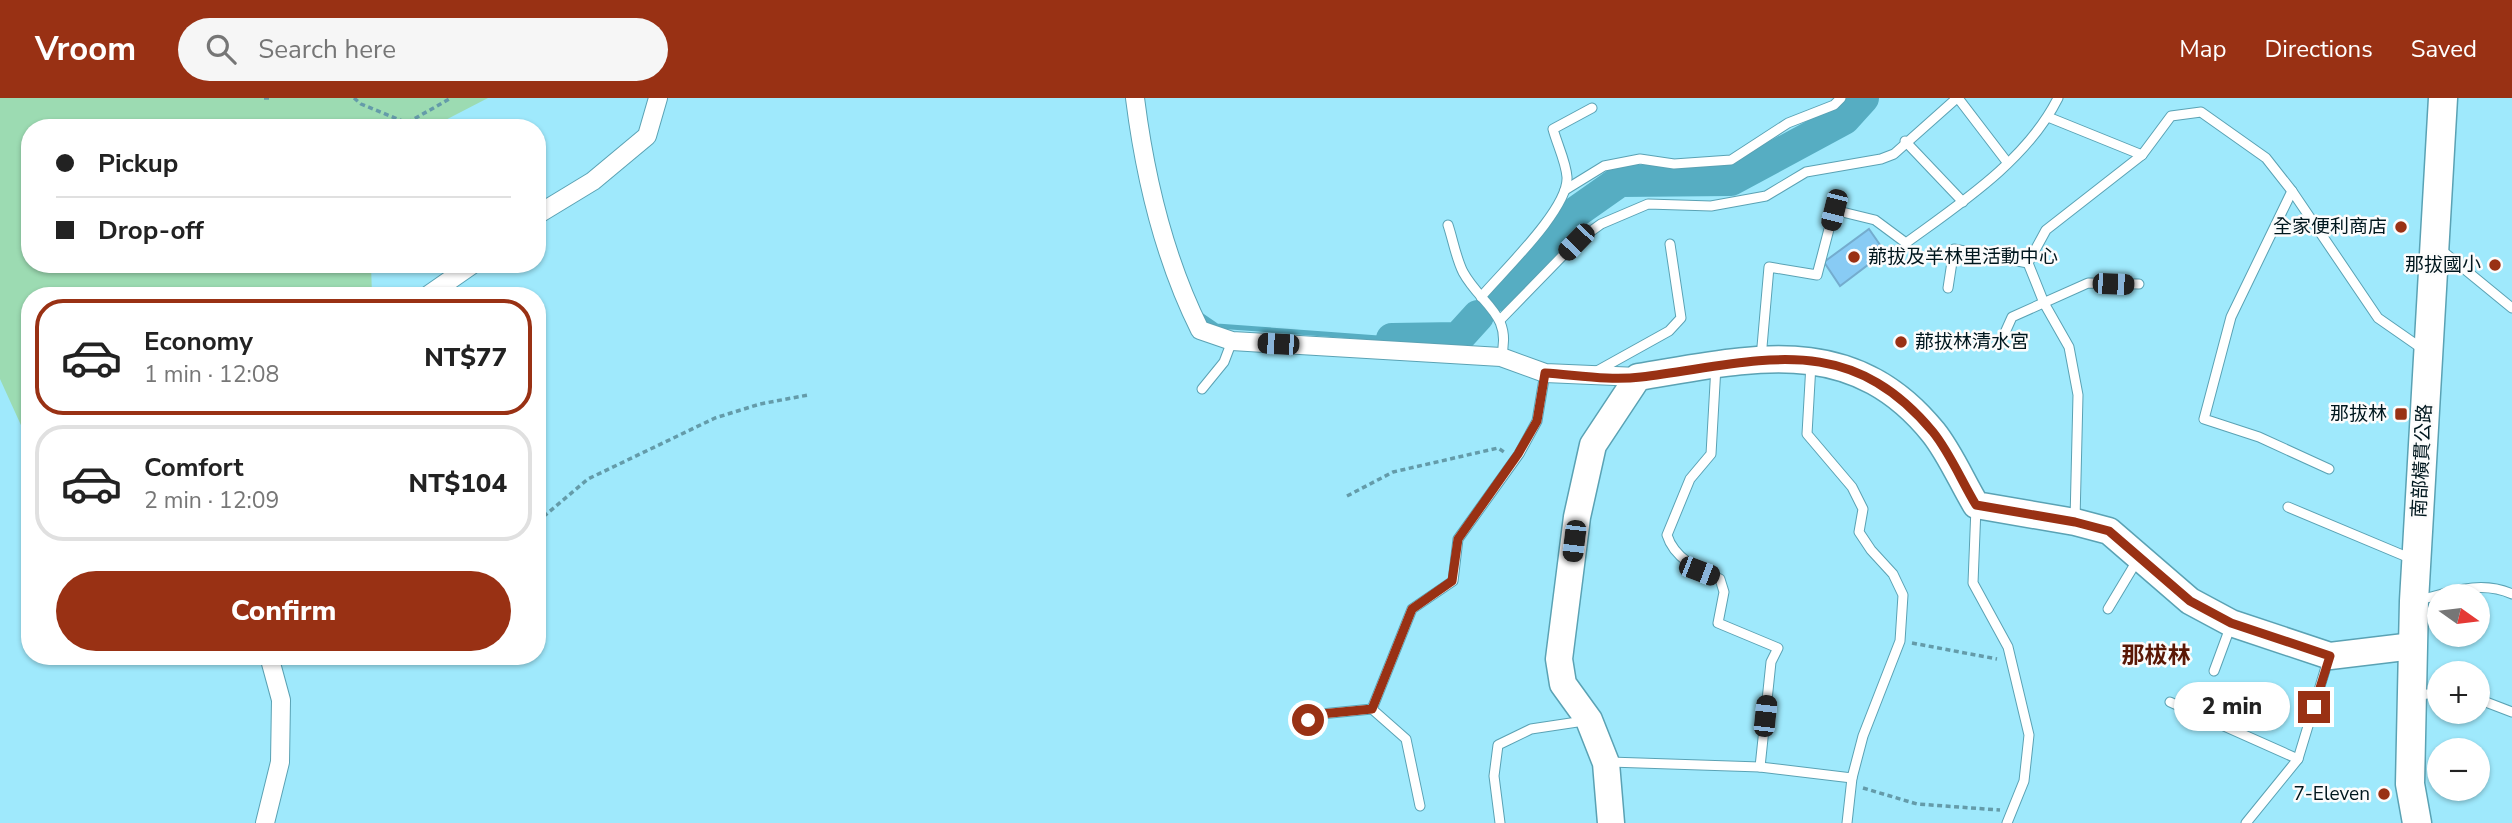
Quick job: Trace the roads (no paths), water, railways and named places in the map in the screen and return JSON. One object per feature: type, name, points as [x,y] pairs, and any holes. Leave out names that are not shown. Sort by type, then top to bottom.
[{"type":"main road","name":"南部橫貫公路","points":[[2417,823],[2410,784],[2414,601],[2443,98]]},
{"type":"street","points":[[546,210],[593,181],[647,136],[658,98]]},
{"type":"street","points":[[1135,98],[1140,140],[1178,287],[1200,330],[1232,341],[1501,357],[1545,373],[1589,376],[1638,377],[1716,364],[1761,360],[1811,359],[1852,369],[1877,382],[1934,433],[1976,505],[2075,522],[2109,531],[2140,555],[2190,601],[2231,623],[2330,656],[2413,646]]},
{"type":"street","points":[[440,287],[460,273]]},
{"type":"street","points":[[1611,823],[1606,763],[1590,720],[1563,684],[1559,659],[1577,517],[1593,445],[1638,377]]},
{"type":"street","points":[[265,823],[280,762],[281,699],[272,665]]},
{"type":"lane","points":[[1565,190],[1604,166],[1640,159],[1674,164],[1731,160],[1788,123],[1834,105],[1841,98]]},
{"type":"lane","points":[[1501,319],[1576,242],[1601,224],[1648,204],[1712,206],[1766,196],[1806,172],[1894,154],[1905,141],[1957,98],[2007,162]]},
{"type":"lane","points":[[1761,360],[1769,267],[1817,275],[1834,210],[1875,220],[1906,243],[1963,202],[2007,162],[2048,117],[2058,98]]},
{"type":"lane","points":[[1481,297],[1556,208],[1565,190],[1567,177],[1553,129],[1592,108]]},
{"type":"lane","points":[[2028,263],[2046,230],[2142,155],[2171,116],[2201,112],[2266,158],[2292,191],[2378,318],[2428,353]]},
{"type":"lane","points":[[2048,117],[2142,155]]},
{"type":"lane","points":[[1905,141],[1963,202]]},
{"type":"lane","points":[[2292,191],[2231,317],[2204,419],[2259,437],[2329,469]]},
{"type":"lane","points":[[1448,225],[1463,271],[1501,319],[1506,340],[1501,357]]},
{"type":"lane","points":[[1589,376],[1670,331],[1681,318],[1670,244]]},
{"type":"lane","points":[[2434,244],[2512,308]]},
{"type":"lane","points":[[1948,288],[1954,249],[2028,263]]},
{"type":"lane","points":[[2028,263],[2044,303],[2069,347],[2078,395],[2075,522]]},
{"type":"lane","points":[[1999,346],[2012,317],[2088,283],[2139,284]]},
{"type":"lane","points":[[1202,389],[1224,362],[1232,341]]},
{"type":"lane","points":[[1811,359],[1807,434],[1852,487],[1863,509],[1859,531],[1871,550],[1893,574],[1903,595],[1900,640],[1863,736],[1852,781],[1847,823]]},
{"type":"lane","points":[[1716,364],[1711,454],[1690,480],[1667,535],[1671,547],[1699,571],[1720,579],[1724,592],[1718,623],[1778,648],[1771,662],[1759,767]]},
{"type":"lane","points":[[1372,709],[1412,609],[1452,581],[1458,539],[1537,421],[1545,373]]},
{"type":"lane","points":[[1976,505],[1973,583],[2008,647],[2029,735],[2024,781],[2007,823]]},
{"type":"lane","points":[[2288,507],[2417,561]]},
{"type":"lane","points":[[2108,608],[2140,555]]},
{"type":"lane","points":[[2414,601],[2469,587],[2495,586],[2512,594]]},
{"type":"lane","points":[[2214,671],[2231,623]]},
{"type":"lane","points":[[2246,823],[2298,759],[2330,656]]},
{"type":"lane","points":[[2411,696],[2427,694]]},
{"type":"lane","points":[[2170,702],[2298,759]]},
{"type":"lane","points":[[2490,704],[2512,712]]},
{"type":"lane","points":[[1295,726],[1321,714],[1372,709],[1406,739],[1420,806]]},
{"type":"lane","points":[[1500,823],[1494,776],[1498,745],[1531,729],[1590,720]]},
{"type":"lane","points":[[1606,763],[1622,760],[1759,767],[1852,781]]},
{"type":"waterway","points":[[1499,295],[1576,212],[1620,181],[1731,180],[1844,119],[1863,98]]},
{"type":"waterway","points":[[1198,313],[1217,326],[1392,339]]},
{"type":"waterway","points":[[1392,339],[1458,338],[1478,316]]},
{"type":"place","name":"全家便利商店","points":[[2401,227]]},
{"type":"place","name":"𦰡拔及羊林里活動中心","points":[[1854,257]]},
{"type":"place","name":"那拔國小","points":[[2495,265]]},
{"type":"place","name":"𦰡拔林清水宮","points":[[1901,342]]},
{"type":"place","name":"那拔林","points":[[2401,414]]},
{"type":"place","name":"7-Eleven","points":[[2384,794]]},
{"type":"district","name":"那柭林","points":[[2156,655]]}]
